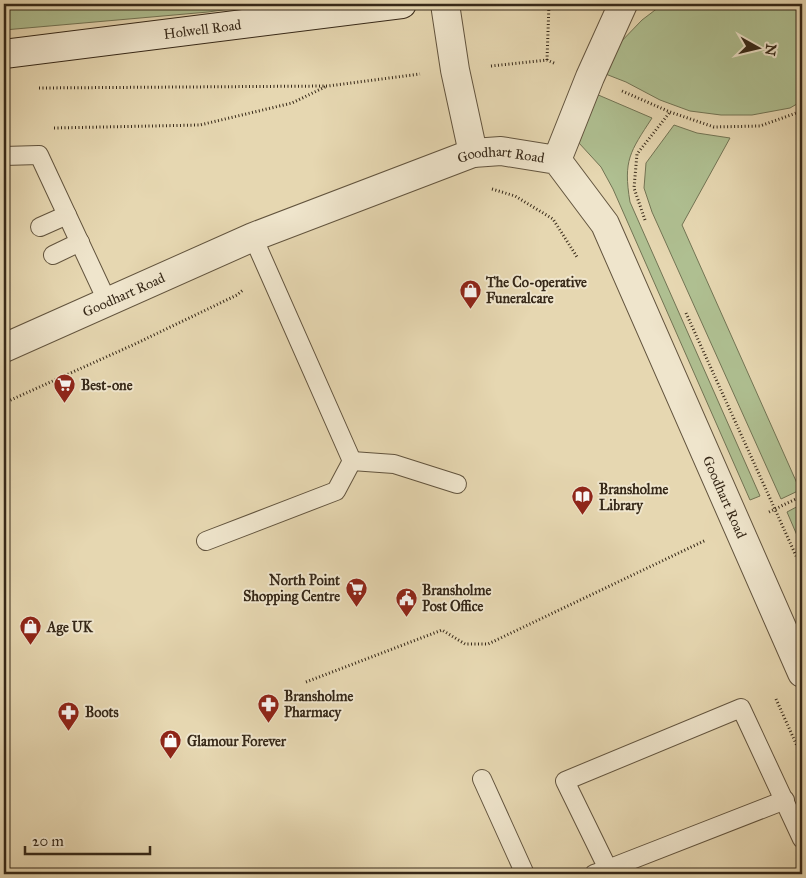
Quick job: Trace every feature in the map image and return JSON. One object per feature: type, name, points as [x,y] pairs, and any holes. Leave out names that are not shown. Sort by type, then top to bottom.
[{"type":"street","name":"Holwell Road","points":[[4,54],[402,4]]},
{"type":"street","points":[[445,4],[455,70],[473,153]]},
{"type":"street","points":[[557,160],[590,76],[623,4]]},
{"type":"street","name":"Goodhart Road","points":[[4,348],[253,237],[473,153],[501,151],[557,160],[605,224],[802,672]]},
{"type":"lane","points":[[4,156],[39,156],[108,303]]},
{"type":"lane","points":[[40,227],[67,215]]},
{"type":"lane","points":[[253,237],[352,461]]},
{"type":"lane","points":[[53,255],[80,242]]},
{"type":"lane","points":[[352,461],[394,464],[457,484]]},
{"type":"lane","points":[[206,541],[336,491],[352,461]]},
{"type":"lane","points":[[785,800],[601,872],[565,781],[741,708],[785,800],[802,839]]},
{"type":"lane","points":[[482,779],[524,874]]},
{"type":"path","points":[[547,60],[549,4]]},
{"type":"path","points":[[31,88],[328,86],[547,60],[590,76],[670,112],[714,127],[760,126],[802,111]]},
{"type":"path","points":[[52,128],[200,125],[292,103],[328,86]]},
{"type":"path","points":[[646,222],[634,188],[637,154],[670,112]]},
{"type":"path","points":[[489,188],[515,196],[553,219],[579,260]]},
{"type":"path","points":[[4,403],[135,344],[237,295],[268,270]]},
{"type":"path","points":[[686,312],[802,569]]},
{"type":"path","points":[[306,682],[442,630],[465,644],[488,644],[738,525]]},
{"type":"path","points":[[702,531],[706,540]]},
{"type":"green space","points":[[4,4],[267,4],[208,12],[4,30]]},
{"type":"green space","points":[[663,4],[802,4],[802,101],[790,108],[752,115],[721,115],[690,111],[660,100],[626,82],[603,73],[614,49],[642,20]]},
{"type":"green space","points":[[596,94],[652,118],[630,157],[627,176],[630,202],[760,496],[750,500],[613,189],[601,167],[579,143]]},
{"type":"green space","points":[[674,125],[697,133],[730,138],[682,225],[800,490],[781,499],[652,212],[644,188],[646,163]]},
{"type":"green space","points":[[802,504],[802,547],[787,512]]},
{"type":"place","name":"The Co-operative Funeralcare","points":[[470,309]]},
{"type":"place","name":"Best-one","points":[[65,404]]},
{"type":"place","name":"Bransholme Library","points":[[583,516]]},
{"type":"place","name":"North Point Shopping Centre","points":[[356,607]]},
{"type":"place","name":"Bransholme Post Office","points":[[406,617]]},
{"type":"place","name":"Age UK","points":[[31,646]]},
{"type":"place","name":"Bransholme Pharmacy","points":[[268,723]]},
{"type":"place","name":"Boots","points":[[69,731]]},
{"type":"place","name":"Glamour Forever","points":[[171,760]]}]
